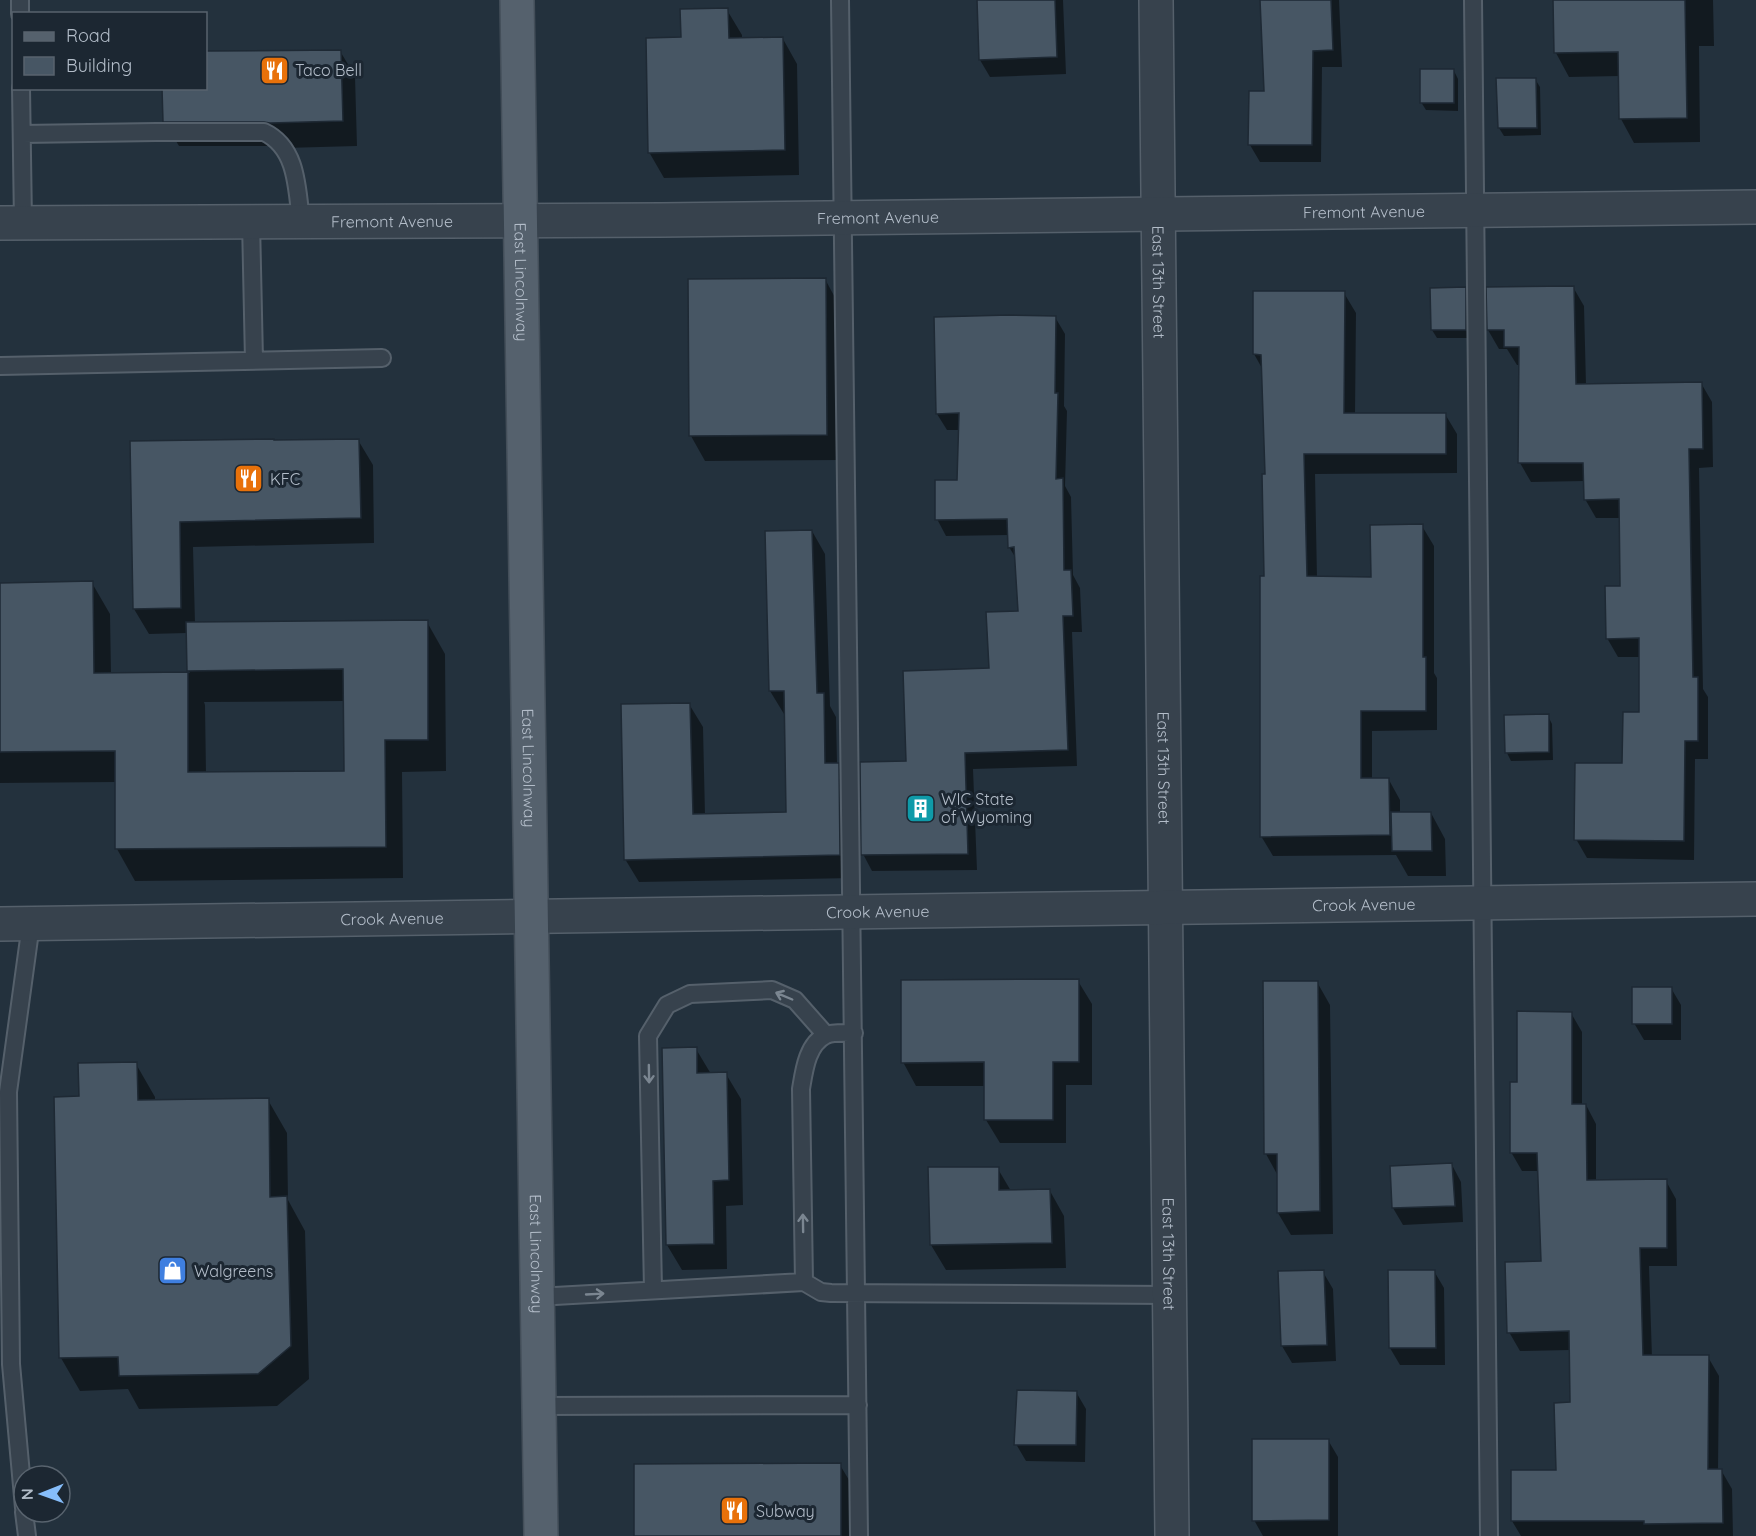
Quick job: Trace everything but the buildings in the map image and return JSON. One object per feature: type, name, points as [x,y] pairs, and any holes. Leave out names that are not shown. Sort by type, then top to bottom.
[{"type":"main road","name":"East Lincolnway","points":[[517,0],[541,1536]]},
{"type":"street","name":"East 13th Street","points":[[1156,0],[1172,1536]]},
{"type":"street","name":"Fremont Avenue","points":[[11,223],[521,221],[1756,207]]},
{"type":"street","name":"Crook Avenue","points":[[16,924],[1756,899]]},
{"type":"lane","points":[[840,0],[859,1536]]},
{"type":"lane","points":[[1473,0],[1489,1536]]},
{"type":"lane","points":[[11,223],[22,134],[21,90]]},
{"type":"lane","points":[[22,134],[264,132],[274,137],[286,152],[295,171],[301,222]]},
{"type":"lane","points":[[251,222],[254,360]]},
{"type":"lane","points":[[0,366],[382,358]]},
{"type":"lane","points":[[16,924],[8,1092],[11,1364],[20,1464]]},
{"type":"lane","points":[[653,1290],[648,1036],[667,1005],[690,994],[772,990],[795,1000],[826,1035]]},
{"type":"lane","points":[[804,1282],[801,1089],[804,1068],[812,1048],[826,1035],[854,1033]]},
{"type":"lane","points":[[537,1297],[804,1282],[821,1292],[1170,1295]]},
{"type":"lane","points":[[538,1406],[858,1405]]},
{"type":"place","name":"Taco Bell","points":[[274,70]]},
{"type":"place","name":"KFC","points":[[249,479]]},
{"type":"place","name":"WIC State of Wyoming","points":[[920,808]]},
{"type":"place","name":"Walgreens","points":[[173,1271]]},
{"type":"place","name":"Subway","points":[[735,1511]]}]
